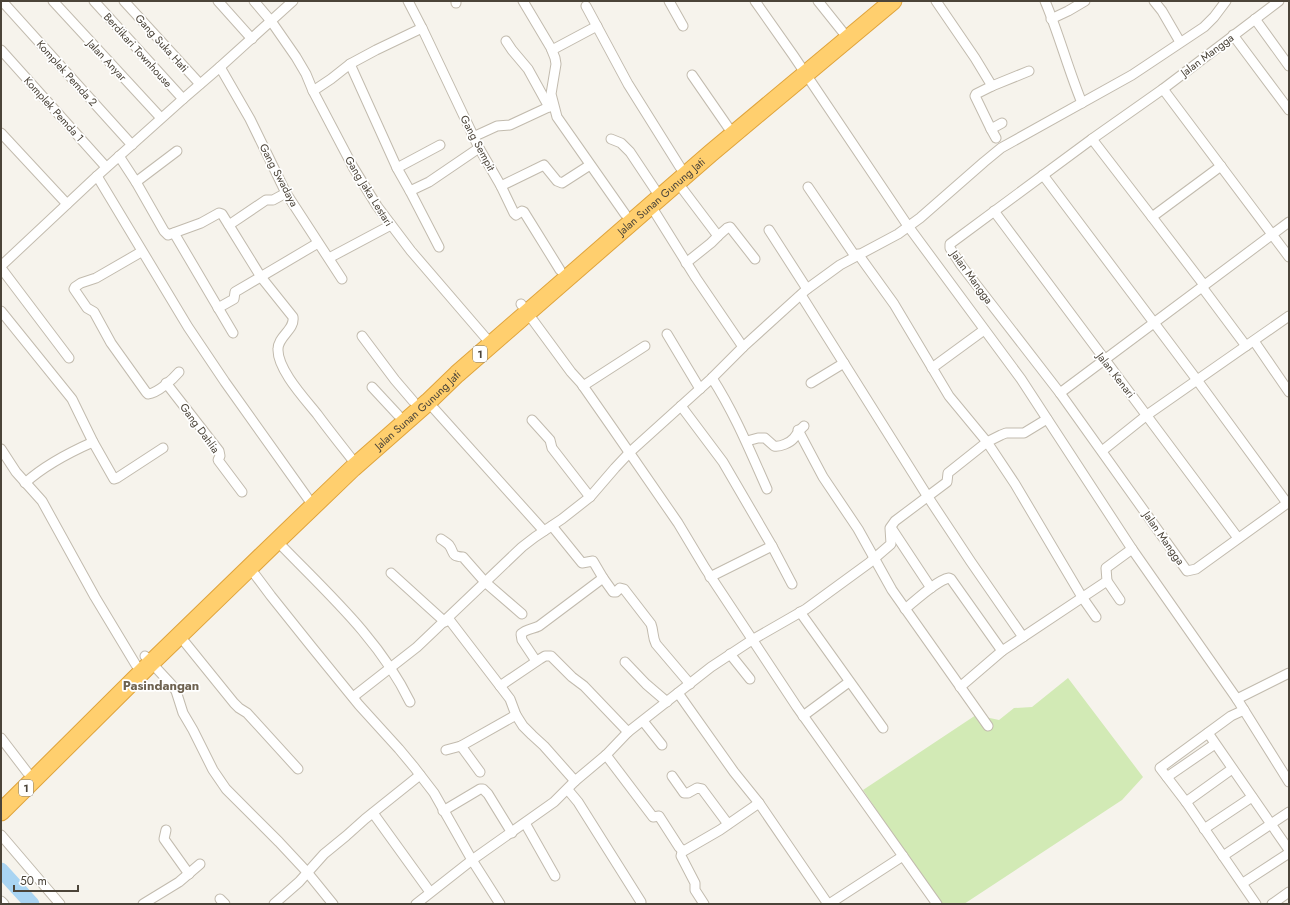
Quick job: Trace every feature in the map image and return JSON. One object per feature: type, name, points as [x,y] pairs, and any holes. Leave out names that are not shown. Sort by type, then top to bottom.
[{"type":"highway","name":"Jalan Sunan Gunung Jati","points":[[685,169],[875,8],[893,1]]},
{"type":"highway","name":"1","points":[[1,812],[47,759],[144,661],[311,503],[351,463],[370,447],[398,415],[420,402],[451,365],[488,340],[685,169],[728,127],[803,70],[842,31],[875,8]]},
{"type":"highway","name":"1","points":[[518,314],[560,270],[597,246]]},
{"type":"highway","name":"Jalan Sunan Gunung Jati","points":[[370,447],[420,402]]},
{"type":"highway","name":"1","points":[[144,661],[179,635],[250,568],[277,541],[311,503]]},
{"type":"highway","name":"1","points":[[1,798],[27,772],[47,759]]},
{"type":"street","name":"Komplek Pemda 2","points":[[2,1],[132,145]]},
{"type":"street","name":"Jalan Anyar","points":[[53,1],[161,118]]},
{"type":"street","name":"Berdikari Townhouse","points":[[94,1],[183,99]]},
{"type":"street","name":"Gang Suka Hati","points":[[124,1],[200,84]]},
{"type":"street","points":[[218,1],[252,39]]},
{"type":"street","name":"Gang Jaka Lestari","points":[[254,1],[271,21],[296,57],[352,167],[391,225],[429,273],[488,340]]},
{"type":"street","points":[[69,358],[1,267],[106,167],[293,1]]},
{"type":"street","name":"Gang Sempit","points":[[408,1],[473,137],[502,186],[514,214],[516,215],[522,211],[524,212],[560,270]]},
{"type":"street","points":[[523,1],[552,50],[555,58],[556,64],[551,94],[551,106]]},
{"type":"street","points":[[669,1],[683,26]]},
{"type":"street","points":[[755,1],[908,226],[1021,379],[1132,549],[1237,699],[1289,782]]},
{"type":"street","points":[[818,1],[842,31]]},
{"type":"street","points":[[936,1],[975,58],[992,86]]},
{"type":"street","points":[[1045,1],[1069,72],[1082,103]]},
{"type":"street","points":[[1051,19],[1085,1]]},
{"type":"street","points":[[1154,1],[1162,11],[1180,42]]},
{"type":"street","points":[[353,697],[417,647],[522,547],[590,497],[630,453],[712,378],[742,347],[804,292],[840,265],[856,255],[898,234],[920,218],[1001,148],[1132,75],[1204,27],[1226,1]]},
{"type":"street","name":"Jalan Mangga","points":[[1238,538],[1196,569],[1187,571],[1060,393],[950,250],[950,244],[1092,138],[1163,89],[1278,1]]},
{"type":"street","points":[[586,6],[628,84],[685,169],[718,236]]},
{"type":"street","points":[[1255,19],[1289,66]]},
{"type":"street","points":[[552,50],[597,26]]},
{"type":"street","points":[[313,91],[350,64],[422,28]]},
{"type":"street","points":[[1233,35],[1289,110]]},
{"type":"street","points":[[506,40],[512,50],[528,69],[558,120],[590,165],[644,205],[686,263],[742,347]]},
{"type":"street","name":"Komplek Pemda 1","points":[[1,50],[106,167]]},
{"type":"street","points":[[350,64],[397,168],[439,247]]},
{"type":"street","name":"Gang Swadaya","points":[[220,67],[250,119],[286,193],[342,279]]},
{"type":"street","points":[[996,138],[975,96],[976,94],[992,86],[1029,71]]},
{"type":"street","points":[[692,75],[728,127]]},
{"type":"street","points":[[1163,89],[1289,257]]},
{"type":"street","points":[[473,137],[497,126],[510,125],[551,106]]},
{"type":"street","points":[[991,129],[1002,122]]},
{"type":"street","points":[[1,134],[67,204]]},
{"type":"street","points":[[1092,138],[1203,286],[1289,392]]},
{"type":"street","points":[[612,139],[625,146],[644,205]]},
{"type":"street","points":[[397,168],[440,145]]},
{"type":"street","points":[[410,191],[429,182],[479,148]]},
{"type":"street","points":[[136,182],[177,151]]},
{"type":"street","points":[[119,156],[166,234],[170,235],[201,223],[220,213],[222,214],[261,277],[293,317],[293,325],[281,340],[278,350],[279,358],[288,376],[351,463]]},
{"type":"street","points":[[502,186],[544,165],[558,181],[562,183],[590,165]]},
{"type":"street","points":[[1152,217],[1221,166]]},
{"type":"street","points":[[1043,174],[1288,502],[1238,538]]},
{"type":"street","points":[[97,176],[187,325],[224,382],[311,503]]},
{"type":"street","points":[[808,187],[856,255],[894,304],[949,396],[987,442],[1015,484],[1082,597],[1096,617]]},
{"type":"street","points":[[229,225],[266,200],[273,200],[286,193]]},
{"type":"street","name":"Jalan Kenari","points":[[994,211],[1238,538]]},
{"type":"street","points":[[1060,393],[1289,222]]},
{"type":"street","points":[[328,258],[391,225]]},
{"type":"street","points":[[686,263],[727,228],[730,228],[755,259]]},
{"type":"street","points":[[769,230],[844,362],[928,497],[1023,637]]},
{"type":"street","points":[[174,233],[233,334]]},
{"type":"street","points":[[218,308],[234,299],[235,292],[318,243]]},
{"type":"street","points":[[142,252],[96,278],[81,283],[74,289],[87,308],[94,312],[111,343],[148,394],[152,393],[179,372]]},
{"type":"street","points":[[1,311],[72,399],[92,442],[114,479],[163,448]]},
{"type":"street","points":[[518,314],[583,386],[678,523],[710,577],[803,716],[937,904]]},
{"type":"street","points":[[1102,451],[1147,415],[1289,316]]},
{"type":"street","points":[[932,368],[984,330]]},
{"type":"street","points":[[667,334],[700,389]]},
{"type":"street","points":[[362,336],[395,380],[420,402],[582,563],[593,561],[613,592],[616,592],[620,588],[624,589],[651,624],[653,637],[656,644],[690,684]]},
{"type":"street","points":[[583,386],[645,346]]},
{"type":"street","points":[[811,383],[844,362]]},
{"type":"street","points":[[712,378],[727,401],[768,489]]},
{"type":"street","name":"Gang Dahlia","points":[[166,383],[219,451],[220,456],[218,460],[242,492]]},
{"type":"street","points":[[372,387],[398,415]]},
{"type":"street","points":[[681,406],[723,462],[772,546],[792,584]]},
{"type":"street","points":[[418,903],[472,860],[554,802],[628,732],[711,667],[752,640],[800,612],[874,559],[892,543],[890,528],[895,521],[947,482],[948,473],[987,442],[1001,435],[1026,433],[1047,419]]},
{"type":"street","points":[[532,420],[550,440],[552,448],[590,497]]},
{"type":"street","points":[[746,442],[758,438],[765,438],[774,446],[780,446],[794,439],[801,428],[823,477],[858,529],[892,590],[988,726]]},
{"type":"street","points":[[25,483],[47,465],[92,442]]},
{"type":"street","points":[[1,449],[16,472],[42,501],[95,597],[144,661],[176,691],[180,708],[194,730],[213,770],[226,788],[307,872],[333,904]]},
{"type":"street","points":[[890,528],[931,588]]},
{"type":"street","points":[[441,539],[450,546],[452,552],[457,556],[463,557],[485,582],[522,614]]},
{"type":"street","points":[[277,541],[347,611],[391,668],[410,702]]},
{"type":"street","points":[[710,577],[772,546]]},
{"type":"street","points":[[1120,600],[1107,581],[1106,568],[1132,549]]},
{"type":"street","points":[[250,568],[270,596],[353,697],[399,748],[434,793],[472,860],[500,904]]},
{"type":"street","points":[[391,572],[446,620],[510,699],[516,715],[532,736],[544,746],[576,781]]},
{"type":"street","points":[[536,661],[522,640],[521,634],[539,626],[603,578]]},
{"type":"street","points":[[905,609],[931,588],[949,578],[1002,651]]},
{"type":"street","points":[[960,687],[1002,651],[1107,581]]},
{"type":"street","points":[[800,612],[883,728]]},
{"type":"street","points":[[179,635],[234,703],[247,713],[298,769]]},
{"type":"street","points":[[730,654],[750,679]]},
{"type":"street","points":[[500,686],[536,661],[545,656],[551,656],[572,677],[584,686],[628,732]]},
{"type":"street","points":[[625,662],[646,684],[667,702]]},
{"type":"street","points":[[1237,699],[1289,673]]},
{"type":"street","points":[[803,716],[849,682]]},
{"type":"street","points":[[678,693],[734,772],[759,803],[828,904],[903,856]]},
{"type":"street","points":[[1244,710],[1231,716],[1160,768],[1186,802],[1256,904]]},
{"type":"street","points":[[446,750],[461,746],[516,715]]},
{"type":"street","points":[[643,720],[662,745]]},
{"type":"street","points":[[1208,733],[1214,744],[1289,851],[1242,883]]},
{"type":"street","points":[[1,738],[27,772]]},
{"type":"street","points":[[1167,777],[1214,744]]},
{"type":"street","points":[[461,746],[480,772]]},
{"type":"street","points":[[606,754],[653,817],[659,816],[683,851]]},
{"type":"street","points":[[1186,802],[1232,769]]},
{"type":"street","points":[[274,904],[299,882],[324,854],[373,812],[420,775]]},
{"type":"street","points":[[672,776],[684,793],[688,793],[697,788],[702,789],[728,824]]},
{"type":"street","points":[[443,811],[483,789],[488,794],[512,833]]},
{"type":"street","points":[[568,790],[578,802],[641,902]]},
{"type":"street","points":[[1204,829],[1252,797]]},
{"type":"street","points":[[704,904],[695,890],[695,883],[681,854],[683,851],[728,824],[759,803]]},
{"type":"street","points":[[373,812],[430,892]]},
{"type":"street","points":[[1223,856],[1289,812]]},
{"type":"street","points":[[526,823],[555,876]]},
{"type":"street","points":[[166,830],[164,839],[188,874]]},
{"type":"street","points":[[1,835],[60,904]]},
{"type":"street","points":[[143,904],[188,874],[200,864]]},
{"type":"street","points":[[1272,904],[1289,892]]},
{"type":"street","points":[[1,901],[4,904]]},
{"type":"green space","points":[[1068,678],[1143,777],[1122,800],[964,904],[940,904],[863,790],[976,715],[999,720],[1014,708],[1032,707]]},
{"type":"waterway","points":[[1,870],[32,904]]},
{"type":"district","name":"Pasindangan","points":[[161,685]]}]
